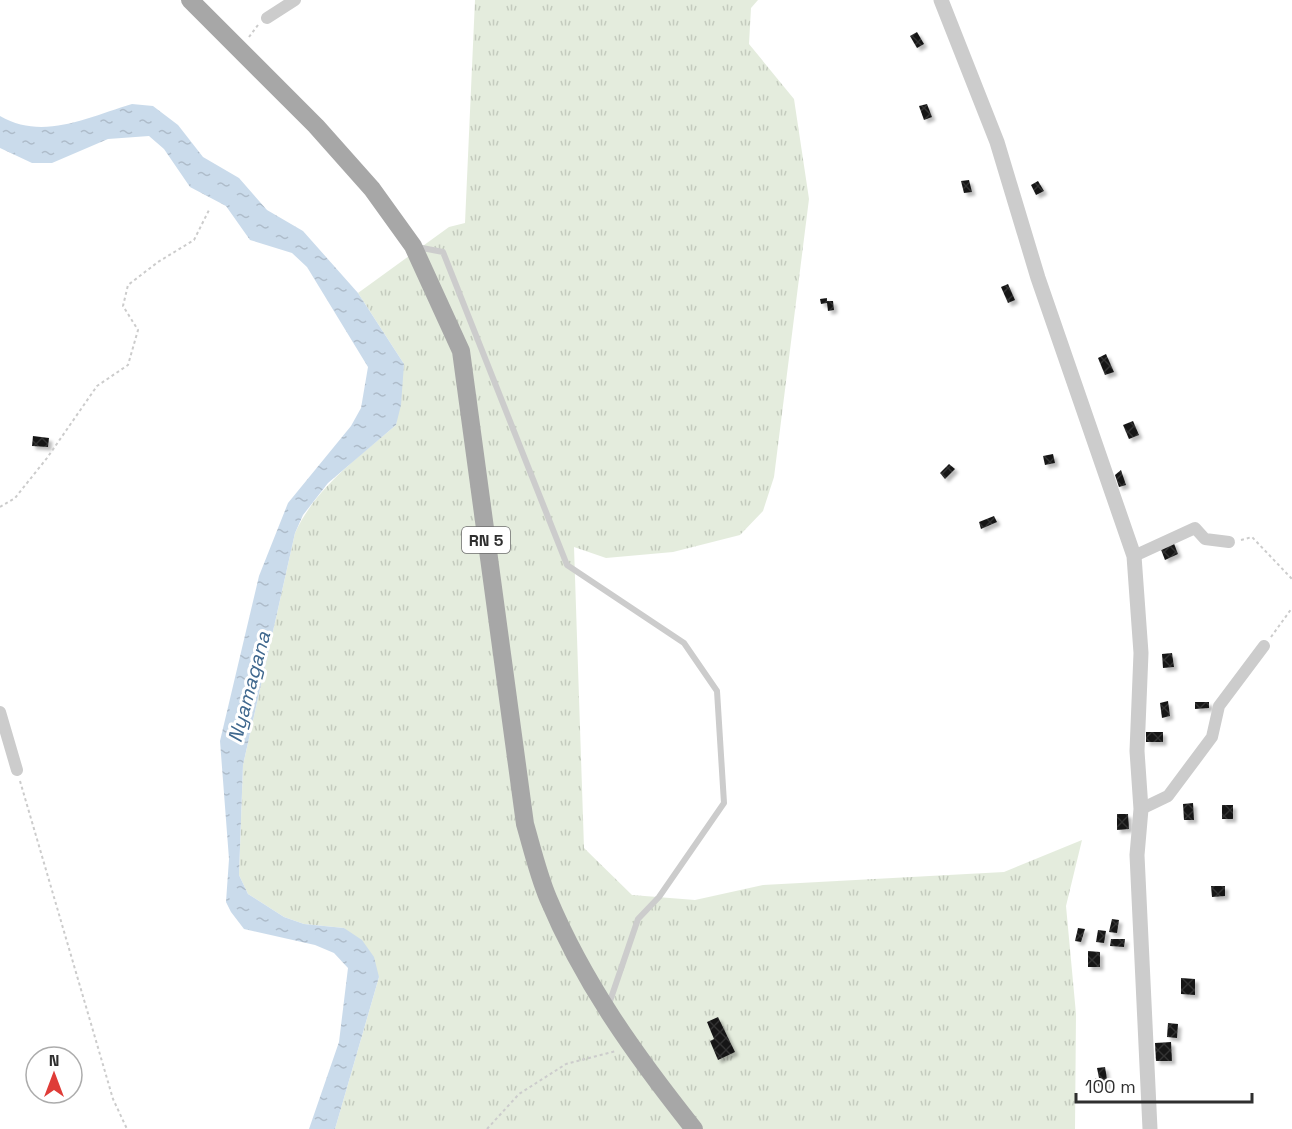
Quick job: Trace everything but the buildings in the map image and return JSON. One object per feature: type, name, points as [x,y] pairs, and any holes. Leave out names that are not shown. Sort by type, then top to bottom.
[{"type":"main road","name":"RN 5","points":[[190,0],[316,126],[372,189],[413,246],[461,351],[525,824],[547,897],[606,1011],[633,1053],[694,1129]]},
{"type":"street","points":[[267,18],[295,0]]},
{"type":"street","points":[[941,0],[997,142],[1038,278],[1134,556],[1142,653],[1137,751],[1141,809],[1137,855],[1150,1129]]},
{"type":"street","points":[[1134,556],[1195,528],[1205,539],[1229,542]]},
{"type":"street","points":[[1141,809],[1168,796],[1212,737],[1220,706],[1264,646]]},
{"type":"street","points":[[0,712],[16,770]]},
{"type":"lane","points":[[413,246],[443,252],[567,565],[684,643],[717,691],[724,803],[659,897],[638,919],[606,1011]]},
{"type":"path","points":[[239,49],[267,18]]},
{"type":"path","points":[[0,507],[15,498],[41,466],[97,386],[128,365],[138,330],[123,306],[128,285],[158,262],[194,240],[209,210]]},
{"type":"path","points":[[1229,542],[1252,537],[1292,579]]},
{"type":"path","points":[[1264,646],[1292,608]]},
{"type":"path","points":[[16,770],[113,1100],[127,1129]]},
{"type":"path","points":[[487,1129],[519,1094],[566,1064],[618,1050],[633,1053]]},
{"type":"green space","points":[[475,0],[758,0],[751,8],[749,44],[794,99],[809,199],[774,477],[763,511],[740,535],[673,552],[606,558],[574,547],[584,848],[632,895],[695,900],[763,885],[1004,872],[1082,840],[1066,906],[1076,1014],[1075,1129],[335,1129],[379,977],[344,928],[304,924],[284,917],[248,894],[239,875],[243,765],[295,533],[314,501],[326,487],[396,425],[404,364],[358,293],[449,227],[465,223]]},
{"type":"water","name":"Nyamagana","points":[[132,104],[153,106],[178,125],[203,157],[239,178],[267,210],[303,231],[358,293],[404,364],[401,405],[396,425],[328,483],[303,515],[295,533],[243,765],[239,875],[248,894],[284,917],[304,924],[344,928],[362,940],[374,957],[379,977],[335,1129],[309,1129],[339,1042],[348,968],[334,953],[315,945],[244,929],[231,912],[226,902],[229,859],[220,741],[259,576],[288,503],[351,426],[361,408],[368,367],[307,267],[292,253],[250,240],[226,206],[190,187],[164,149],[149,136],[108,139],[52,163],[32,163],[0,148],[0,116],[16,123],[49,127],[82,120]]}]
